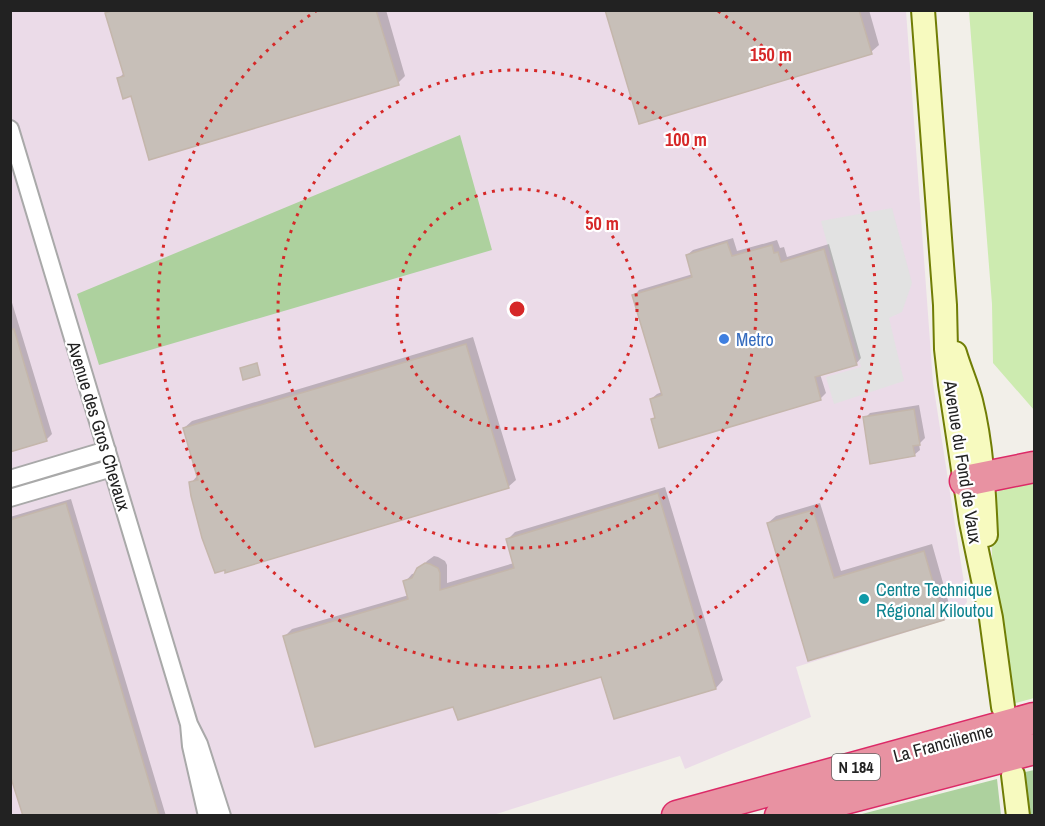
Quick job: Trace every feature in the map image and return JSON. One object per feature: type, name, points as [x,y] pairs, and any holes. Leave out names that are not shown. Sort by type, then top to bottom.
[{"type":"highway","points":[[974,480],[1035,467]]},
{"type":"highway","name":"La Francilienne","points":[[677,816],[1035,718]]},
{"type":"highway","name":"La Francilienne","points":[[780,816],[1035,749]]},
{"type":"street","name":"Avenue du Fond de Vaux","points":[[923,10],[945,305],[954,350],[972,404],[974,480],[1003,706]]},
{"type":"street","name":"Avenue des Gros Chevaux","points":[[10,129],[189,724]]},
{"type":"street","points":[[10,479],[107,450]]},
{"type":"street","points":[[10,498],[112,468]]},
{"type":"street","points":[[189,724],[191,746],[207,816]]},
{"type":"street","points":[[189,724],[199,744],[222,816]]},
{"type":"street","points":[[1013,775],[1018,816]]},
{"type":"shaded area","points":[[10,11],[906,11],[933,383],[967,602],[955,617],[796,667],[811,717],[685,769],[680,756],[493,815],[11,815]]},
{"type":"shaded area","points":[[892,208],[912,283],[902,312],[889,318],[904,381],[834,404],[826,377],[861,367],[821,221]]},
{"type":"green space","points":[[969,11],[1034,11],[1034,410],[993,363],[992,304]]},
{"type":"green space","points":[[460,135],[492,250],[99,365],[77,294]]},
{"type":"green space","points":[[1034,476],[1034,698],[1012,704],[993,581],[990,504],[1002,488]]},
{"type":"green space","points":[[1034,770],[1034,815],[1026,815],[1021,773]]},
{"type":"green space","points":[[997,779],[1001,815],[858,815]]},
{"type":"building","points":[[114,10],[376,10],[399,85],[149,160],[131,96],[123,99],[117,78],[124,76],[105,13]]},
{"type":"building","points":[[605,10],[859,10],[872,54],[639,124]]},
{"type":"building","name":"Metro","points":[[727,242],[732,256],[772,245],[774,253],[778,252],[781,262],[824,249],[857,365],[815,377],[821,400],[659,448],[651,419],[655,418],[650,399],[662,395],[632,295],[692,277],[686,255]]},
{"type":"building","points":[[14,329],[47,441],[10,452],[10,330]]},
{"type":"building","points":[[466,344],[509,488],[225,573],[225,570],[215,573],[202,538],[191,496],[189,482],[198,480],[183,428]]},
{"type":"building","points":[[257,363],[260,375],[243,380],[240,368]]},
{"type":"building","points":[[914,409],[920,445],[913,446],[915,456],[870,464],[863,417]]},
{"type":"building","points":[[658,493],[716,689],[614,719],[601,677],[458,720],[453,707],[315,747],[283,636],[408,599],[403,581],[412,578],[417,568],[425,563],[438,568],[440,590],[514,568],[506,539]]},
{"type":"building","points":[[66,503],[159,816],[23,816],[10,775],[10,520]]},
{"type":"building","name":"Centre Technique Régional Kiloutou","points":[[813,510],[834,578],[924,551],[944,620],[808,661],[767,523]]},
{"type":"place","name":"Metro","points":[[724,339]]},
{"type":"place","name":"Centre Technique Régional Kiloutou","points":[[864,599]]}]
